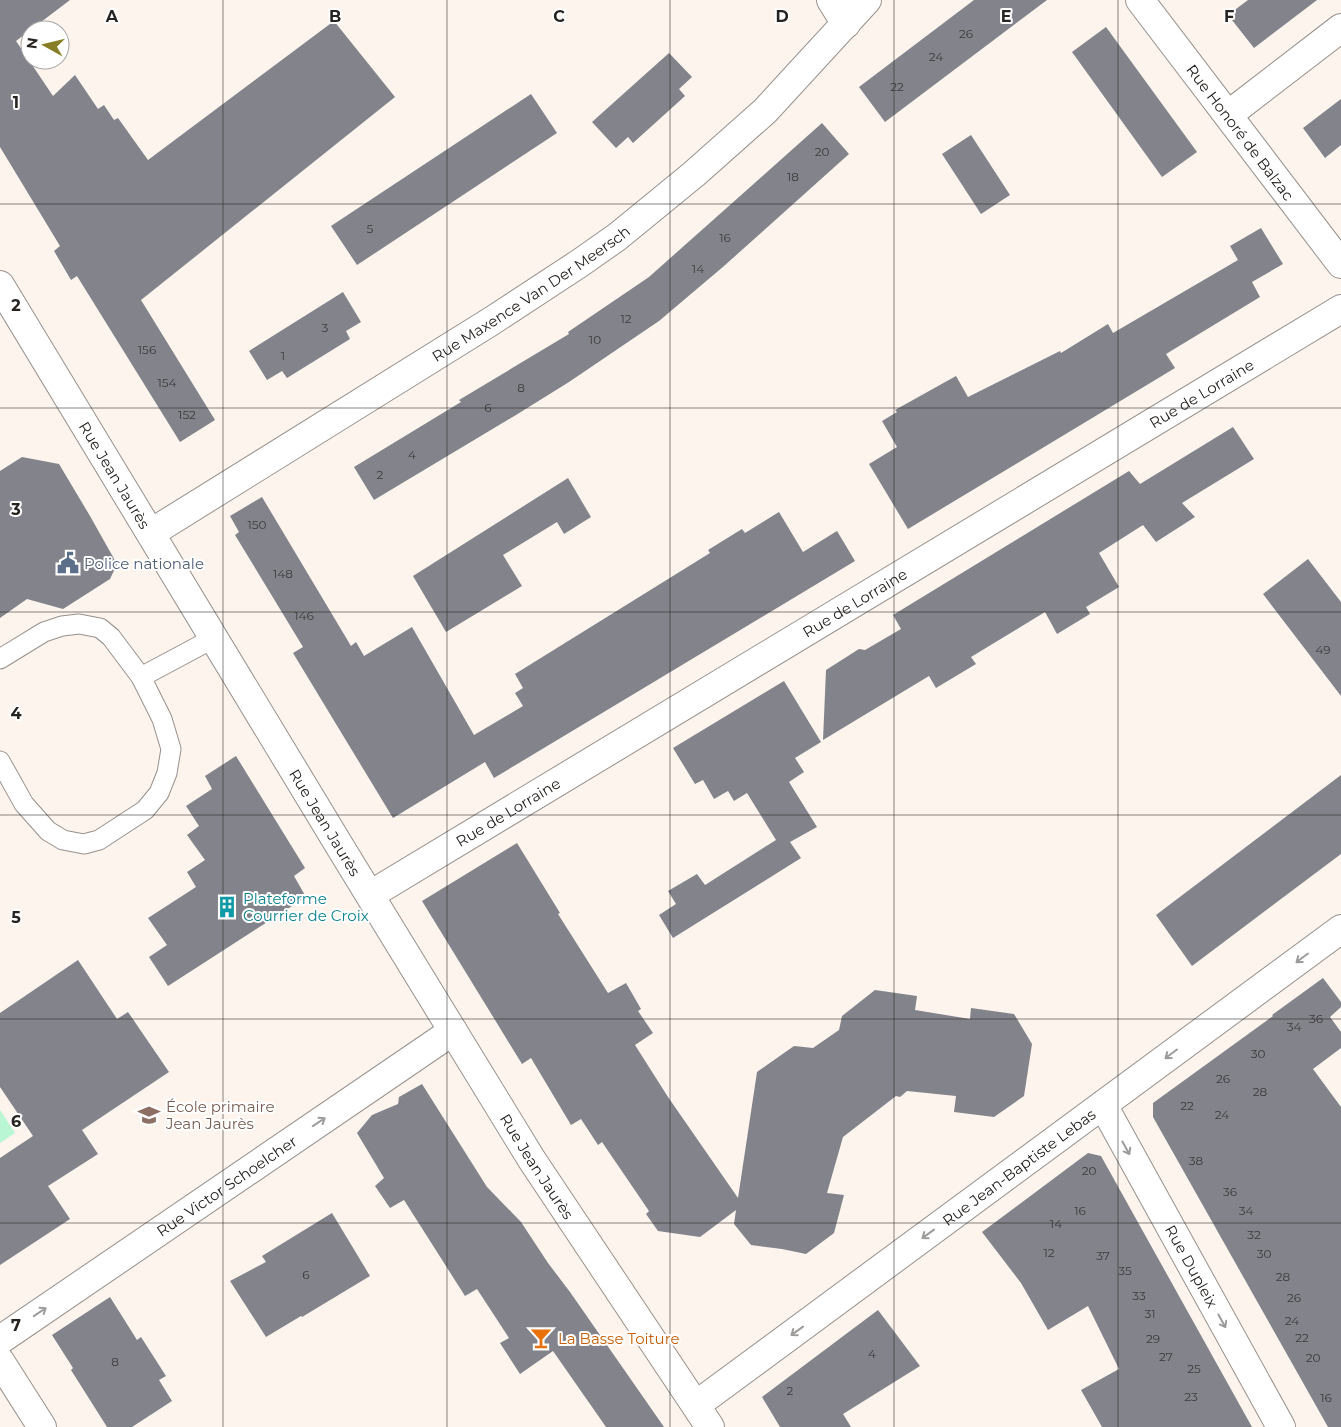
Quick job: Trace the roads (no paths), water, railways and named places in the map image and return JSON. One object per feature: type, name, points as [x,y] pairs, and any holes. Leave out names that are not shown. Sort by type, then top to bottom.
[{"type":"street","points":[[832,0],[846,24]]},
{"type":"street","name":"Rue Maxence Van Der Meersch","points":[[151,533],[490,322],[588,258],[655,206],[726,147],[765,111],[867,0]]},
{"type":"street","name":"Rue Honoré de Balzac","points":[[1140,0],[1341,264]]},
{"type":"street","points":[[1228,115],[1341,28]]},
{"type":"street","name":"Rue Jean Jaurès","points":[[0,285],[532,1160],[703,1416]]},
{"type":"street","name":"Rue de Lorraine","points":[[370,895],[1341,309]]},
{"type":"street","name":"Rue Jean-Baptiste Lebas","points":[[703,1416],[1103,1105],[1341,928]]},
{"type":"street","name":"Rue Victor Schoelcher","points":[[0,1340],[453,1031]]},
{"type":"street","name":"Rue Dupleix","points":[[1103,1105],[1281,1427]]},
{"type":"street","points":[[0,1361],[42,1427]]},
{"type":"lane","points":[[0,659],[44,632],[62,626],[79,624],[100,628],[111,637],[141,677],[162,720],[171,749],[167,773],[159,793],[145,810],[99,840],[84,844],[64,840],[48,831],[24,804],[0,761]]},
{"type":"lane","points":[[141,677],[214,638]]},
{"type":"place","name":"Police nationale","points":[[68,563]]},
{"type":"place","name":"Plateforme Courrier de Croix","points":[[227,907]]},
{"type":"place","name":"École primaire Jean Jaurès","points":[[149,1115]]},
{"type":"place","name":"La Basse Toiture","points":[[541,1338]]}]
